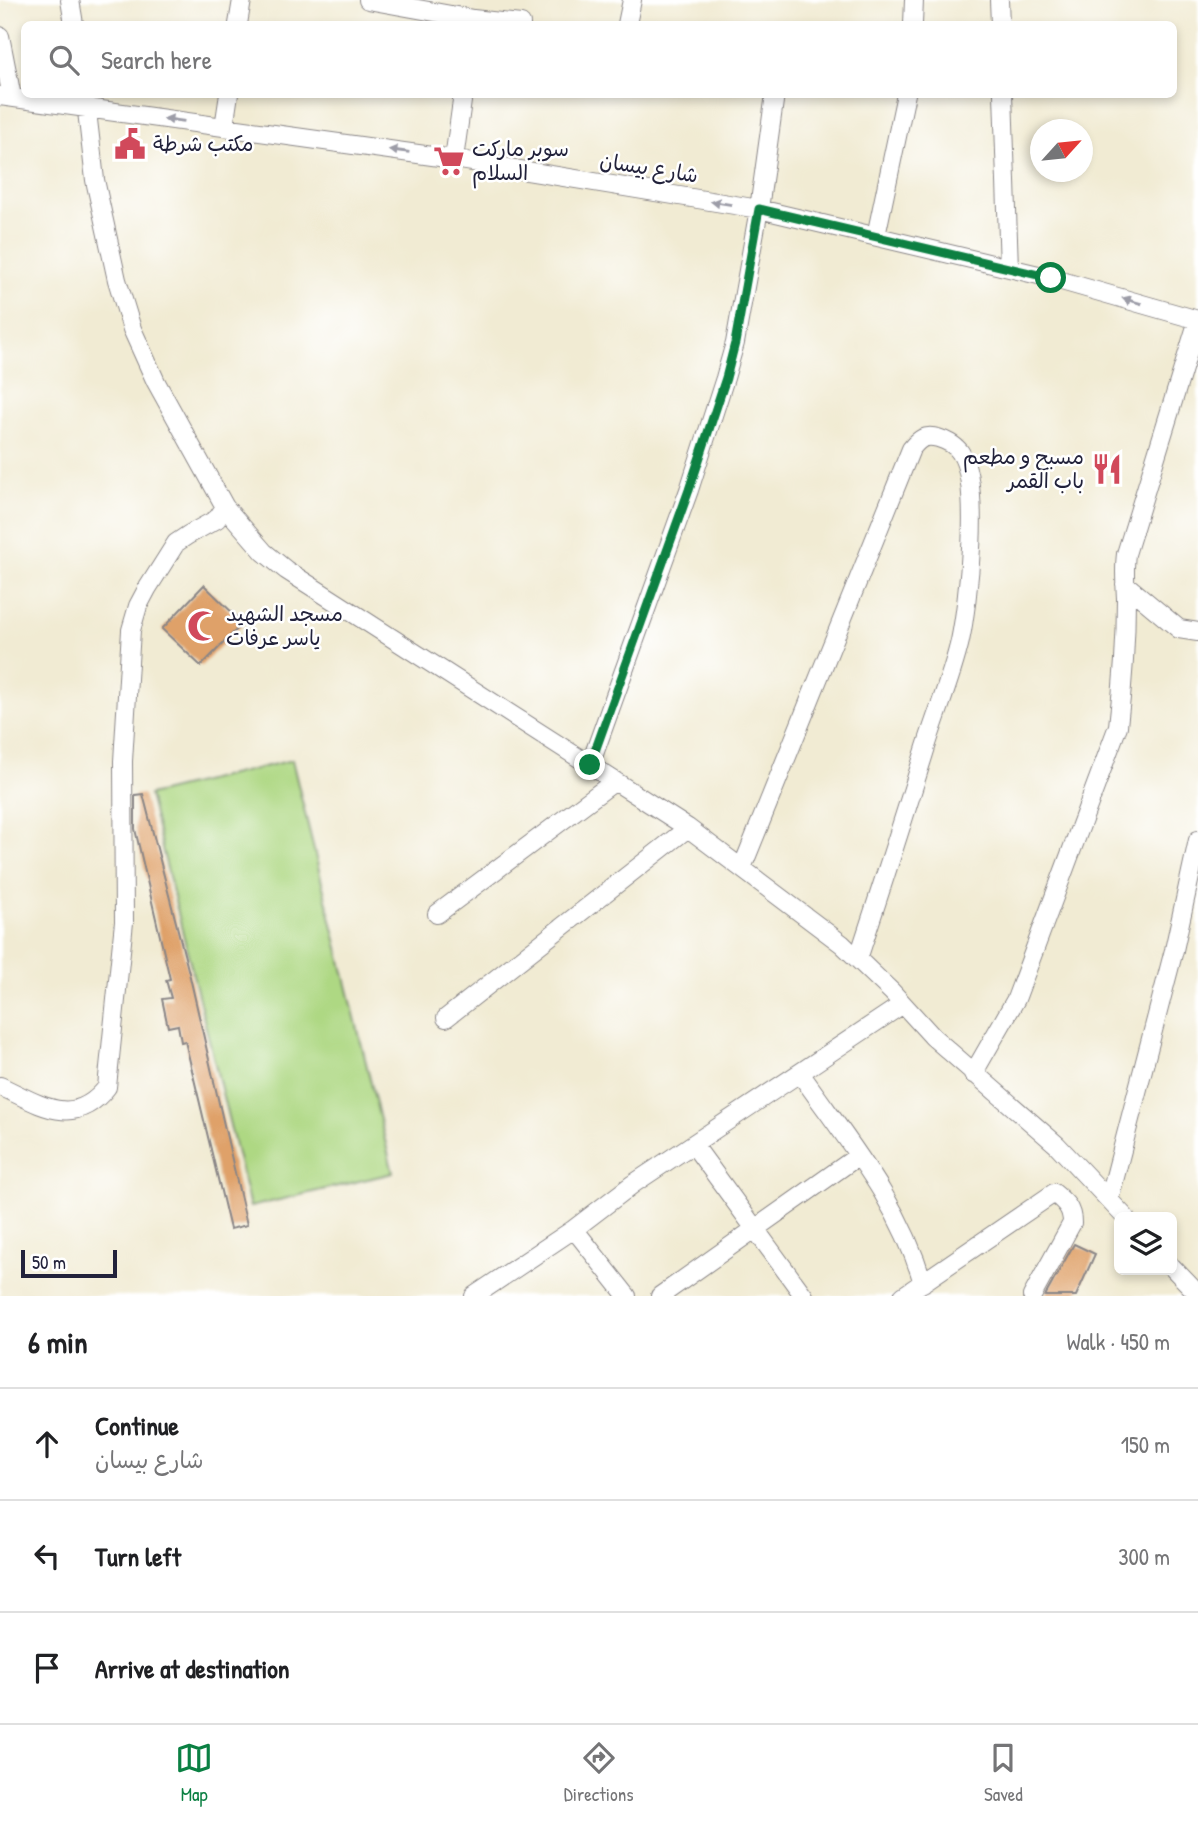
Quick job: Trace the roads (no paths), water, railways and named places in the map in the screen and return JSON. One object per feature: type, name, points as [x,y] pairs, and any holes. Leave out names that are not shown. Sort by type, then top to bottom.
[{"type":"street","points":[[70,0],[74,21]]},
{"type":"street","points":[[238,21],[242,0]]},
{"type":"street","points":[[368,0],[468,21]]},
{"type":"street","points":[[473,21],[478,0]]},
{"type":"street","points":[[628,21],[632,0]]},
{"type":"street","points":[[913,21],[914,0]]},
{"type":"street","points":[[999,0],[1000,21]]},
{"type":"street","points":[[0,36],[6,97]]},
{"type":"street","name":"شارع بيسان","points":[[26,98],[86,101],[224,127],[454,159],[759,209],[1009,268],[1198,320]]},
{"type":"street","points":[[224,127],[228,98]]},
{"type":"street","points":[[454,159],[462,98]]},
{"type":"street","points":[[590,765],[689,490],[726,378],[735,343],[759,209],[774,98]]},
{"type":"street","points":[[876,236],[905,98]]},
{"type":"street","points":[[1003,98],[1009,268]]},
{"type":"street","points":[[86,101],[95,180],[117,280],[132,329],[156,382],[225,507],[264,552],[286,570],[688,828],[842,944],[933,1037],[1057,1145],[1120,1212]]},
{"type":"street","points":[[973,1074],[1016,999],[1118,726],[1122,690],[1126,554],[1198,320]]},
{"type":"street","points":[[742,868],[911,449],[918,440],[927,436],[939,438],[960,452],[968,479],[971,539],[960,642],[858,959]]},
{"type":"street","points":[[0,1086],[50,1108],[66,1112],[97,1100],[107,1087],[124,922],[123,761],[131,630],[138,606],[176,543],[217,519],[225,507]]},
{"type":"street","points":[[1125,584],[1179,629],[1198,632]]},
{"type":"street","points":[[437,914],[615,782]]},
{"type":"street","points":[[446,1018],[688,828]]},
{"type":"street","points":[[1109,1200],[1174,950],[1198,840]]},
{"type":"street","points":[[474,1296],[574,1229],[632,1184],[903,1004]]},
{"type":"street","points":[[800,1073],[874,1178],[904,1228],[923,1283]]},
{"type":"street","points":[[693,1143],[804,1296]]},
{"type":"street","points":[[660,1296],[858,1156]]},
{"type":"street","points":[[903,1296],[1054,1193],[1072,1212],[1072,1223],[1032,1296]]},
{"type":"street","points":[[574,1229],[627,1296]]},
{"type":"street","points":[[1177,1271],[1198,1294]]},
{"type":"place","name":"مكتب شرطة","points":[[130,144]]},
{"type":"place","name":"سوبر ماركت السلام","points":[[449,161]]},
{"type":"place","name":"مسبح و مطعم باب القمر","points":[[1107,469]]},
{"type":"place","name":"مسجد الشهيد ياسر عرفات","points":[[203,626]]}]
